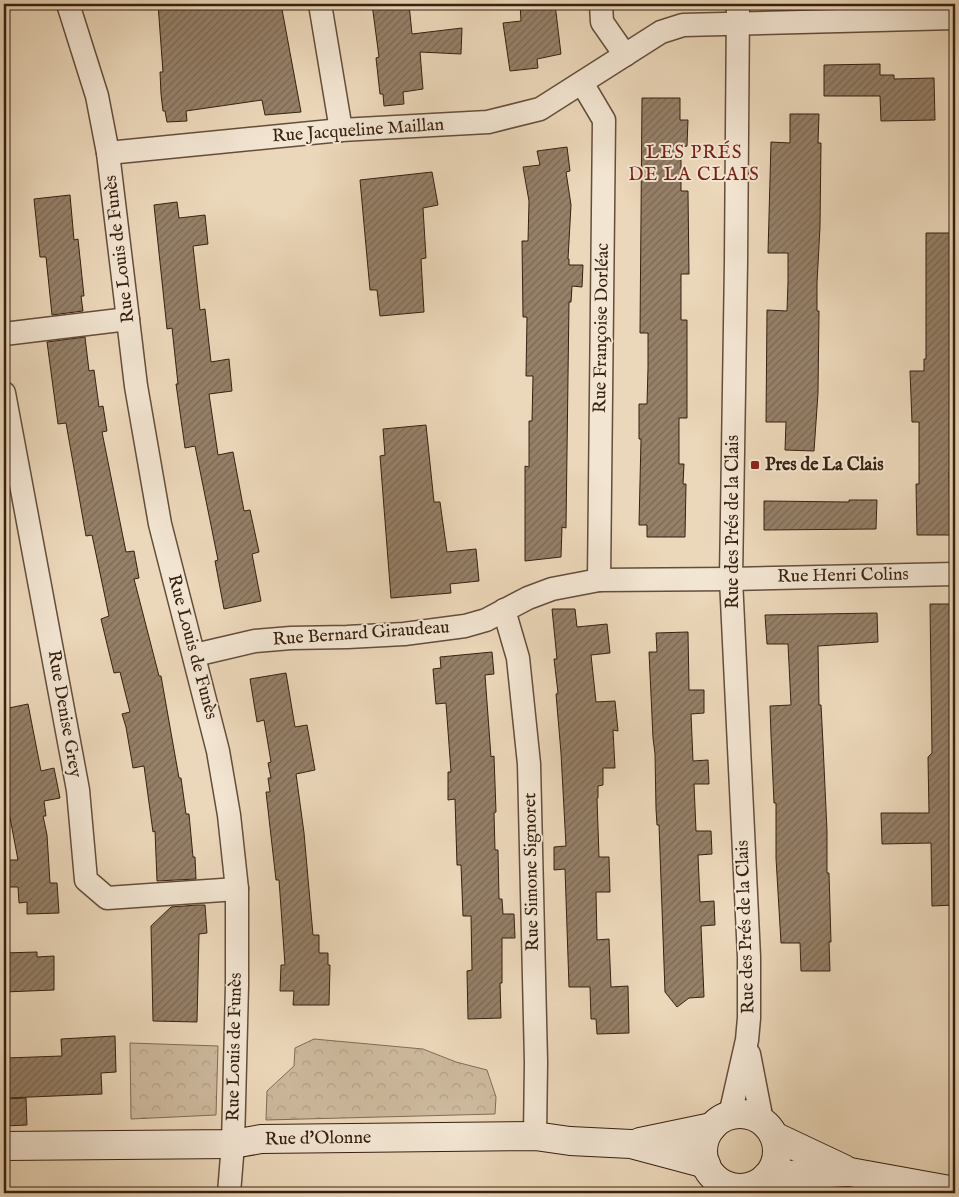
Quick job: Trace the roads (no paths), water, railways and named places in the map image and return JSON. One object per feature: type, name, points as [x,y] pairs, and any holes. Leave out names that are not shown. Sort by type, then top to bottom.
[{"type":"street","points":[[68,4],[97,96],[108,153]]},
{"type":"street","points":[[320,4],[341,130]]},
{"type":"street","points":[[601,4],[602,22],[624,55]]},
{"type":"street","name":"Rue Jacqueline Maillan","points":[[108,153],[341,130],[488,122],[540,109],[661,32],[683,25],[738,13],[955,18]]},
{"type":"street","name":"Rue des Prés de la Clais","points":[[721,1121],[747,1040],[749,1018],[749,957],[731,579],[738,13]]},
{"type":"street","name":"Rue Françoise Dorléac","points":[[582,83],[604,120],[599,580]]},
{"type":"street","name":"Rue Louis de Funès","points":[[108,153],[128,319],[160,524],[218,750],[229,815],[237,889],[237,985],[233,1144],[229,1193]]},
{"type":"street","points":[[4,334],[128,319]]},
{"type":"street","name":"Rue Denise Grey","points":[[4,393],[78,790],[86,880],[107,898],[237,889]]},
{"type":"street","name":"Rue Henri Colins","points":[[731,579],[955,574]]},
{"type":"street","name":"Rue Bernard Giraudeau","points":[[194,655],[255,641],[291,638],[356,637],[434,631],[465,626],[486,620],[528,598],[552,589],[599,580],[731,579]]},
{"type":"street","name":"Rue Simone Signoret","points":[[504,610],[518,658],[529,764],[536,1062],[535,1136]]},
{"type":"street","name":"Rue des Prés de la Clais","points":[[747,1040],[768,1129]]},
{"type":"street","name":"Rue d'Olonne","points":[[4,1146],[233,1144],[261,1139],[535,1136],[570,1141],[632,1144],[748,1114],[768,1129],[850,1172],[955,1191]]},
{"type":"street","points":[[717,1180],[703,1157],[703,1144],[708,1133],[721,1121]]},
{"type":"street","points":[[756,1185],[771,1171],[776,1160],[777,1148],[768,1129]]},
{"type":"street","name":"Rue d'Olonne","points":[[632,1144],[726,1185],[739,1188],[850,1172]]},
{"type":"place","name":"Pres de La Clais","points":[[755,465]]},
{"type":"district","name":"LES PRÉS DE LA CLAIS","points":[[694,164]]}]
